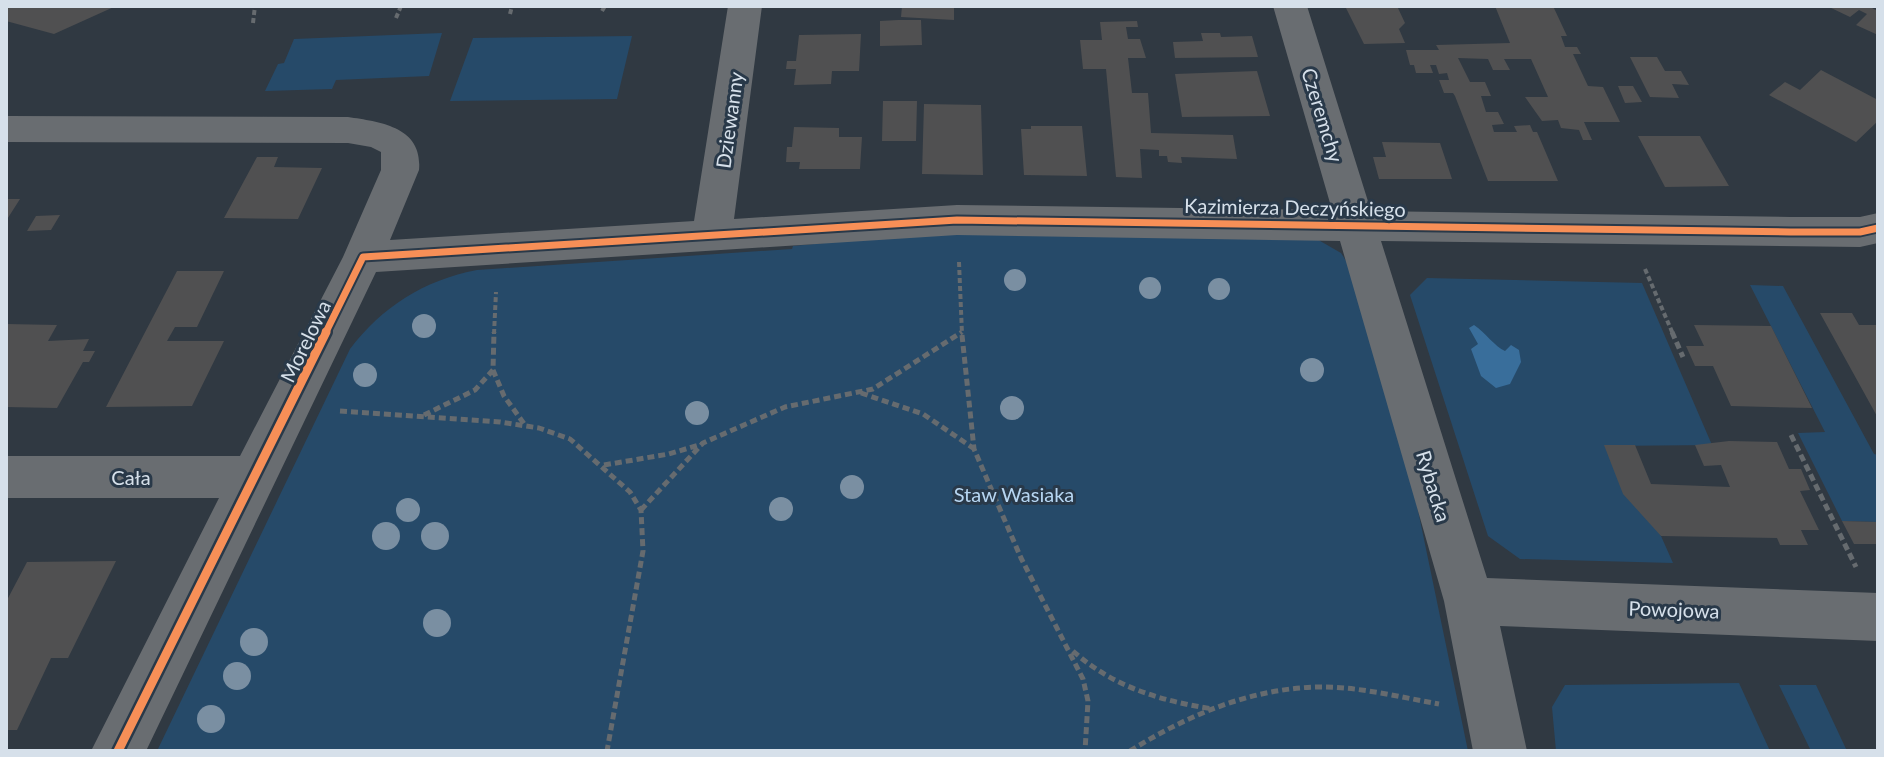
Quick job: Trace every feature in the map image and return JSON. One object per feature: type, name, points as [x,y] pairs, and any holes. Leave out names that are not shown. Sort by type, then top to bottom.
[{"type":"street","name":"Dziewanny","points":[[712,235],[745,6]]},
{"type":"street","name":"Czeremchy","points":[[1290,6],[1356,224]]},
{"type":"street","name":"Morelowa","points":[[6,129],[348,130],[389,139],[399,147],[403,158],[363,257],[118,751]]},
{"type":"street","name":"Kazimierza Deczyńskiego","points":[[712,235],[957,220],[1840,232],[1878,228]]},
{"type":"street","name":"Rybacka","points":[[1356,224],[1469,601],[1500,751]]},
{"type":"street","points":[[363,257],[712,235]]},
{"type":"street","name":"Cała","points":[[6,477],[256,477]]},
{"type":"street","name":"Powojowa","points":[[1469,601],[1870,597]]},
{"type":"path","points":[[253,23],[257,6]]},
{"type":"path","points":[[396,18],[401,6]]},
{"type":"path","points":[[510,14],[512,6]]},
{"type":"path","points":[[957,220],[962,334],[974,449],[1021,558],[1069,646],[1083,679],[1088,701],[1085,751]]},
{"type":"path","points":[[498,248],[493,370],[504,396],[525,426]]},
{"type":"path","points":[[1640,258],[1683,357]]},
{"type":"path","points":[[604,465],[669,454],[703,443],[785,407],[860,393],[897,376],[962,334]]},
{"type":"path","points":[[419,417],[475,390],[493,370]]},
{"type":"path","points":[[860,393],[923,414],[974,449]]},
{"type":"path","points":[[290,408],[525,426],[570,439],[604,465],[630,492],[641,510],[643,551],[607,751]]},
{"type":"path","points":[[1791,435],[1870,597]]},
{"type":"path","points":[[641,510],[703,443]]},
{"type":"path","points":[[1069,646],[1082,661],[1139,691],[1177,703],[1214,709]]},
{"type":"path","points":[[1130,751],[1170,728],[1214,709],[1285,690],[1318,687],[1451,706]]},
{"type":"green space","points":[[442,33],[429,76],[336,80],[332,89],[265,91],[278,64],[284,63],[294,39]]},
{"type":"green space","points":[[632,36],[617,99],[450,101],[473,38]]},
{"type":"green space","name":"Staw Wasiaka","points":[[910,235],[1315,238],[1341,253],[1350,267],[1415,496],[1468,751],[157,751],[350,349],[390,308],[422,288],[477,270],[792,249],[793,246]]},
{"type":"green space","points":[[1427,278],[1642,283],[1712,445],[1605,446],[1661,536],[1673,563],[1520,559],[1488,536],[1410,295]]},
{"type":"green space","points":[[1750,285],[1783,286],[1874,454],[1878,455],[1878,522],[1842,521],[1798,433],[1825,432]]},
{"type":"green space","points":[[1739,683],[1770,751],[1556,751],[1552,707],[1565,685]]},
{"type":"green space","points":[[1779,685],[1816,685],[1847,751],[1811,751]]},
{"type":"shaded area","points":[[1474,325],[1501,349],[1505,351],[1511,345],[1519,350],[1521,362],[1510,384],[1496,388],[1481,376],[1471,349],[1478,344],[1469,328]]},
{"type":"building","points":[[6,6],[116,6],[54,34],[6,21]]},
{"type":"building","points":[[902,6],[954,6],[954,20],[901,17]]},
{"type":"building","points":[[1345,6],[1397,6],[1405,23],[1399,29],[1405,43],[1364,44]]},
{"type":"building","points":[[1495,6],[1553,6],[1567,36],[1561,36],[1565,47],[1577,47],[1581,54],[1573,54],[1588,86],[1603,87],[1620,122],[1584,122],[1592,140],[1583,140],[1579,130],[1561,128],[1558,120],[1542,121],[1525,97],[1548,97],[1531,59],[1504,59],[1510,70],[1493,70],[1488,59],[1458,58],[1470,82],[1485,82],[1491,96],[1481,96],[1486,112],[1498,112],[1504,124],[1492,125],[1494,132],[1517,132],[1514,126],[1530,125],[1533,132],[1537,132],[1558,181],[1488,181],[1455,96],[1444,93],[1439,80],[1449,80],[1447,73],[1439,74],[1436,65],[1430,65],[1433,73],[1416,73],[1414,65],[1410,65],[1406,50],[1439,50],[1436,45],[1510,43]]},
{"type":"building","points":[[1827,6],[1868,6],[1878,11],[1878,35],[1856,25],[1867,14],[1859,10],[1850,17]]},
{"type":"building","points":[[921,20],[922,45],[880,46],[880,21]]},
{"type":"building","points":[[1137,21],[1138,27],[1126,27],[1128,39],[1140,39],[1146,58],[1128,58],[1132,93],[1148,93],[1151,133],[1233,135],[1237,159],[1181,157],[1182,163],[1168,162],[1167,156],[1159,156],[1159,150],[1140,149],[1142,178],[1116,177],[1106,69],[1083,69],[1080,40],[1102,40],[1100,22]]},
{"type":"building","points":[[1201,33],[1220,33],[1221,37],[1252,36],[1258,57],[1175,58],[1173,42],[1203,41]]},
{"type":"building","points":[[861,34],[859,71],[832,71],[831,84],[794,85],[796,69],[786,69],[787,61],[796,61],[799,35]]},
{"type":"building","points":[[1630,57],[1657,57],[1665,71],[1681,71],[1689,85],[1672,84],[1679,98],[1650,97]]},
{"type":"building","points":[[1821,70],[1878,100],[1878,121],[1856,142],[1769,95],[1785,82],[1800,90]]},
{"type":"building","points":[[1257,71],[1270,116],[1182,117],[1175,74]]},
{"type":"building","points":[[1618,86],[1633,86],[1642,102],[1625,103]]},
{"type":"building","points":[[883,101],[917,101],[916,141],[882,141]]},
{"type":"building","points":[[924,104],[981,105],[983,175],[922,174]]},
{"type":"building","points":[[1031,126],[1082,126],[1087,176],[1024,175],[1021,129],[1031,129]]},
{"type":"building","points":[[794,127],[839,128],[839,137],[862,137],[860,169],[799,169],[800,162],[786,162],[787,147],[792,147]]},
{"type":"building","points":[[1638,136],[1700,136],[1729,186],[1665,187]]},
{"type":"building","points":[[1382,142],[1440,143],[1452,179],[1379,179],[1373,157],[1386,157]]},
{"type":"building","points":[[257,157],[278,157],[274,167],[322,168],[298,219],[224,218]]},
{"type":"building","points":[[6,199],[20,199],[6,221]]},
{"type":"building","points":[[60,215],[51,230],[27,231],[36,216]]},
{"type":"building","points":[[177,271],[224,271],[197,327],[175,327],[167,341],[224,341],[192,406],[106,407]]},
{"type":"building","points":[[1820,313],[1852,313],[1859,325],[1878,325],[1878,418]]},
{"type":"building","points":[[6,324],[57,325],[48,341],[89,339],[83,351],[95,351],[89,362],[83,362],[57,408],[6,407]]},
{"type":"building","points":[[1694,325],[1771,326],[1812,408],[1731,406],[1713,366],[1695,366],[1686,346],[1704,346]]},
{"type":"building","points":[[1729,441],[1777,442],[1789,469],[1801,469],[1810,490],[1800,491],[1819,530],[1801,530],[1808,545],[1780,545],[1777,538],[1661,536],[1623,494],[1604,445],[1635,445],[1651,484],[1730,487],[1721,465],[1704,466],[1695,445]]},
{"type":"building","points":[[1842,521],[1878,522],[1878,544],[1854,544]]},
{"type":"building","points":[[116,561],[68,658],[51,658],[17,730],[6,730],[6,602],[27,562]]},
{"type":"cycle path","points":[[118,751],[363,257],[957,220],[1790,232],[1860,232],[1878,228]]}]
